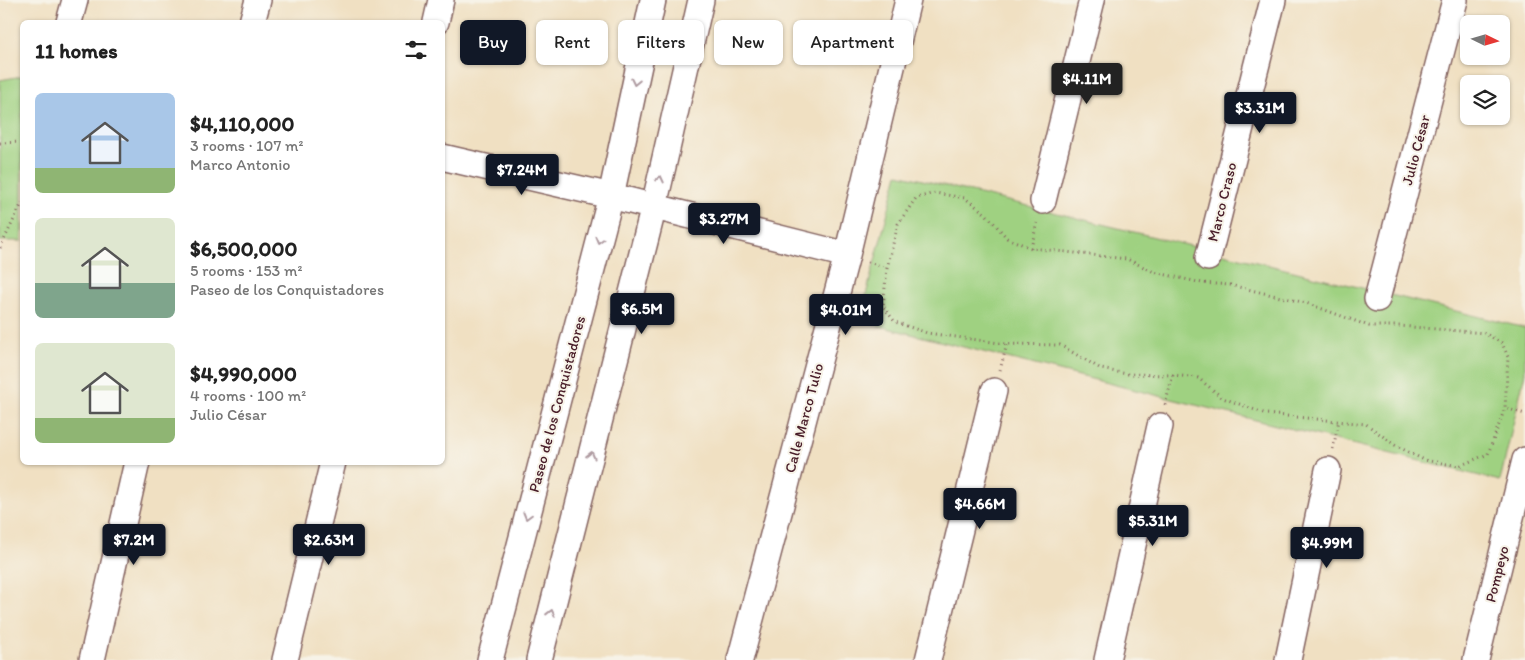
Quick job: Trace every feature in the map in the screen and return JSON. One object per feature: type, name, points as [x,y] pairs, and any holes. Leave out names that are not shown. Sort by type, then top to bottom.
[{"type":"street","points":[[70,20],[75,0]]},
{"type":"street","points":[[253,20],[258,0]]},
{"type":"street","points":[[436,20],[441,0]]},
{"type":"street","name":"Paseo de los Conquistadores","points":[[490,660],[611,196],[653,0]]},
{"type":"street","points":[[539,660],[654,206],[701,0]]},
{"type":"street","name":"Calle Marco Tulio","points":[[740,660],[847,255],[908,0]]},
{"type":"street","points":[[1043,200],[1092,0]]},
{"type":"street","name":"Marco Craso","points":[[1208,258],[1273,0]]},
{"type":"street","name":"Julio César","points":[[1377,299],[1455,0]]},
{"type":"street","points":[[445,158],[654,206],[847,255]]},
{"type":"street","points":[[928,660],[994,391]]},
{"type":"street","points":[[1107,660],[1160,426]]},
{"type":"street","name":"Pompeyo","points":[[1476,660],[1525,460]]},
{"type":"street","points":[[92,660],[136,465]]},
{"type":"street","points":[[286,660],[332,465]]},
{"type":"street","points":[[1288,660],[1328,470]]},
{"type":"path","points":[[0,143],[20,142]]},
{"type":"path","points":[[936,193],[965,198],[986,214],[1007,238],[1030,248],[1127,259],[1154,272],[1202,283],[1230,285],[1306,303],[1369,326],[1400,326],[1484,333],[1502,344],[1508,357],[1505,408],[1488,454],[1459,466],[1424,460],[1395,445],[1366,424],[1266,414],[1223,398],[1198,378],[1173,374],[1128,374],[1101,369],[1060,345],[1007,344],[937,335],[895,322],[883,306],[887,268],[898,224],[916,198],[936,193]]},
{"type":"path","points":[[0,248],[20,207]]},
{"type":"path","points":[[847,255],[887,268]]},
{"type":"path","points":[[1160,426],[1173,374]]},
{"type":"path","points":[[1505,408],[1525,414]]},
{"type":"green space","points":[[20,76],[20,241],[0,241],[0,80]]},
{"type":"green space","points":[[898,174],[1525,328],[1525,373],[1500,481],[859,321]]}]
